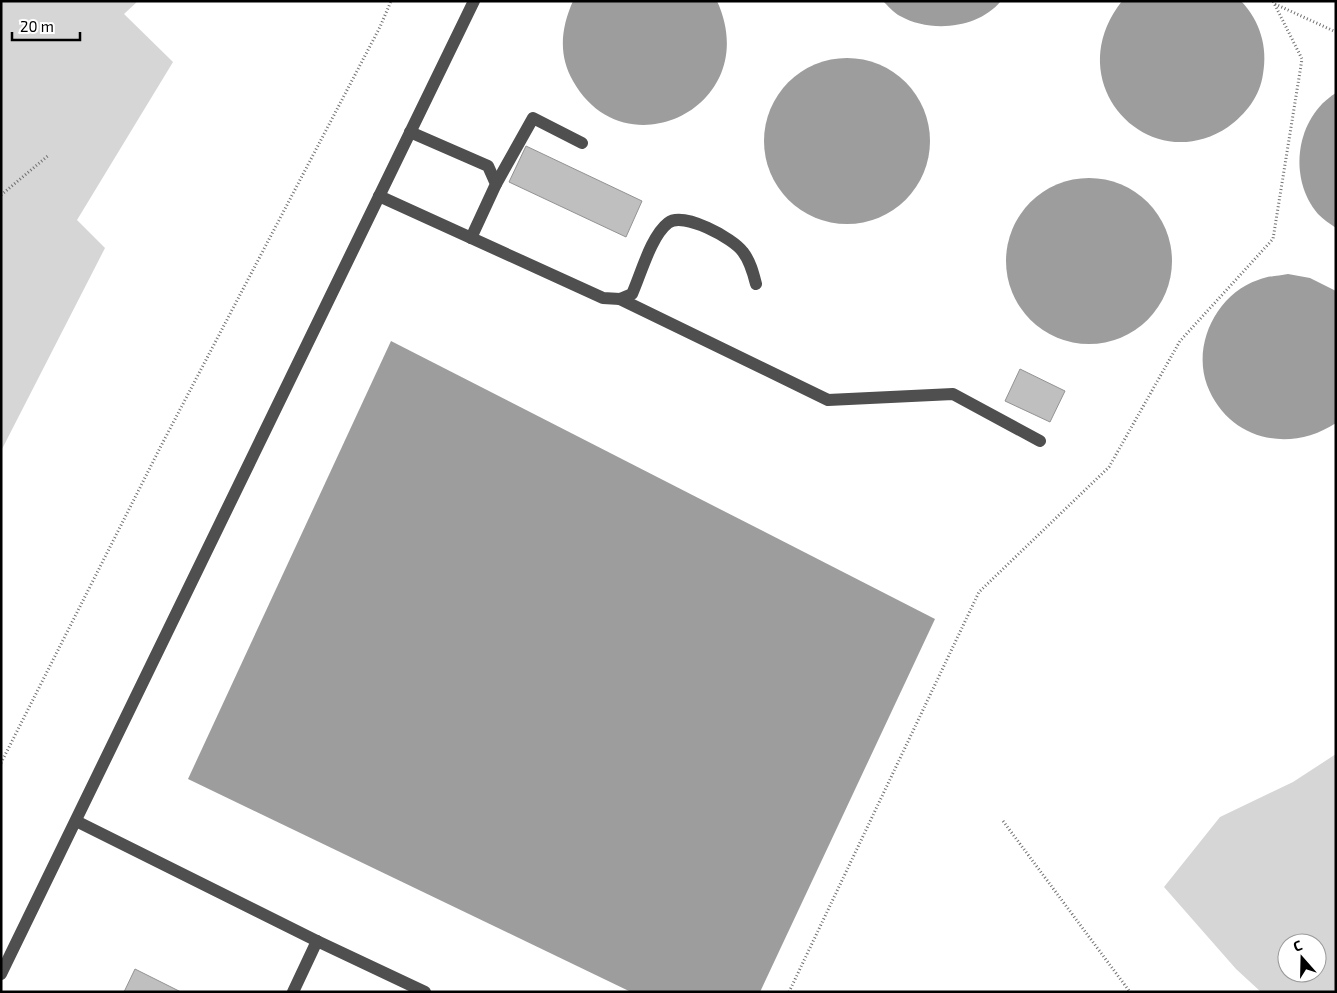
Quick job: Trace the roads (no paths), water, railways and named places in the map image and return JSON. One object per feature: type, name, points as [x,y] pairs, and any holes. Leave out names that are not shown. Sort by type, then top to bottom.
[{"type":"lane","points":[[1,974],[474,1]]},
{"type":"lane","points":[[471,238],[496,184],[533,118],[582,142]]},
{"type":"lane","points":[[410,132],[488,166],[496,184]]},
{"type":"lane","points":[[379,196],[604,298],[620,299],[828,400],[953,394],[1040,441]]},
{"type":"lane","points":[[620,299],[632,294],[657,236],[669,222],[681,218],[724,235],[742,251],[752,268],[756,284]]},
{"type":"lane","points":[[76,821],[316,941],[425,992]]},
{"type":"lane","points":[[293,992],[316,941]]}]
